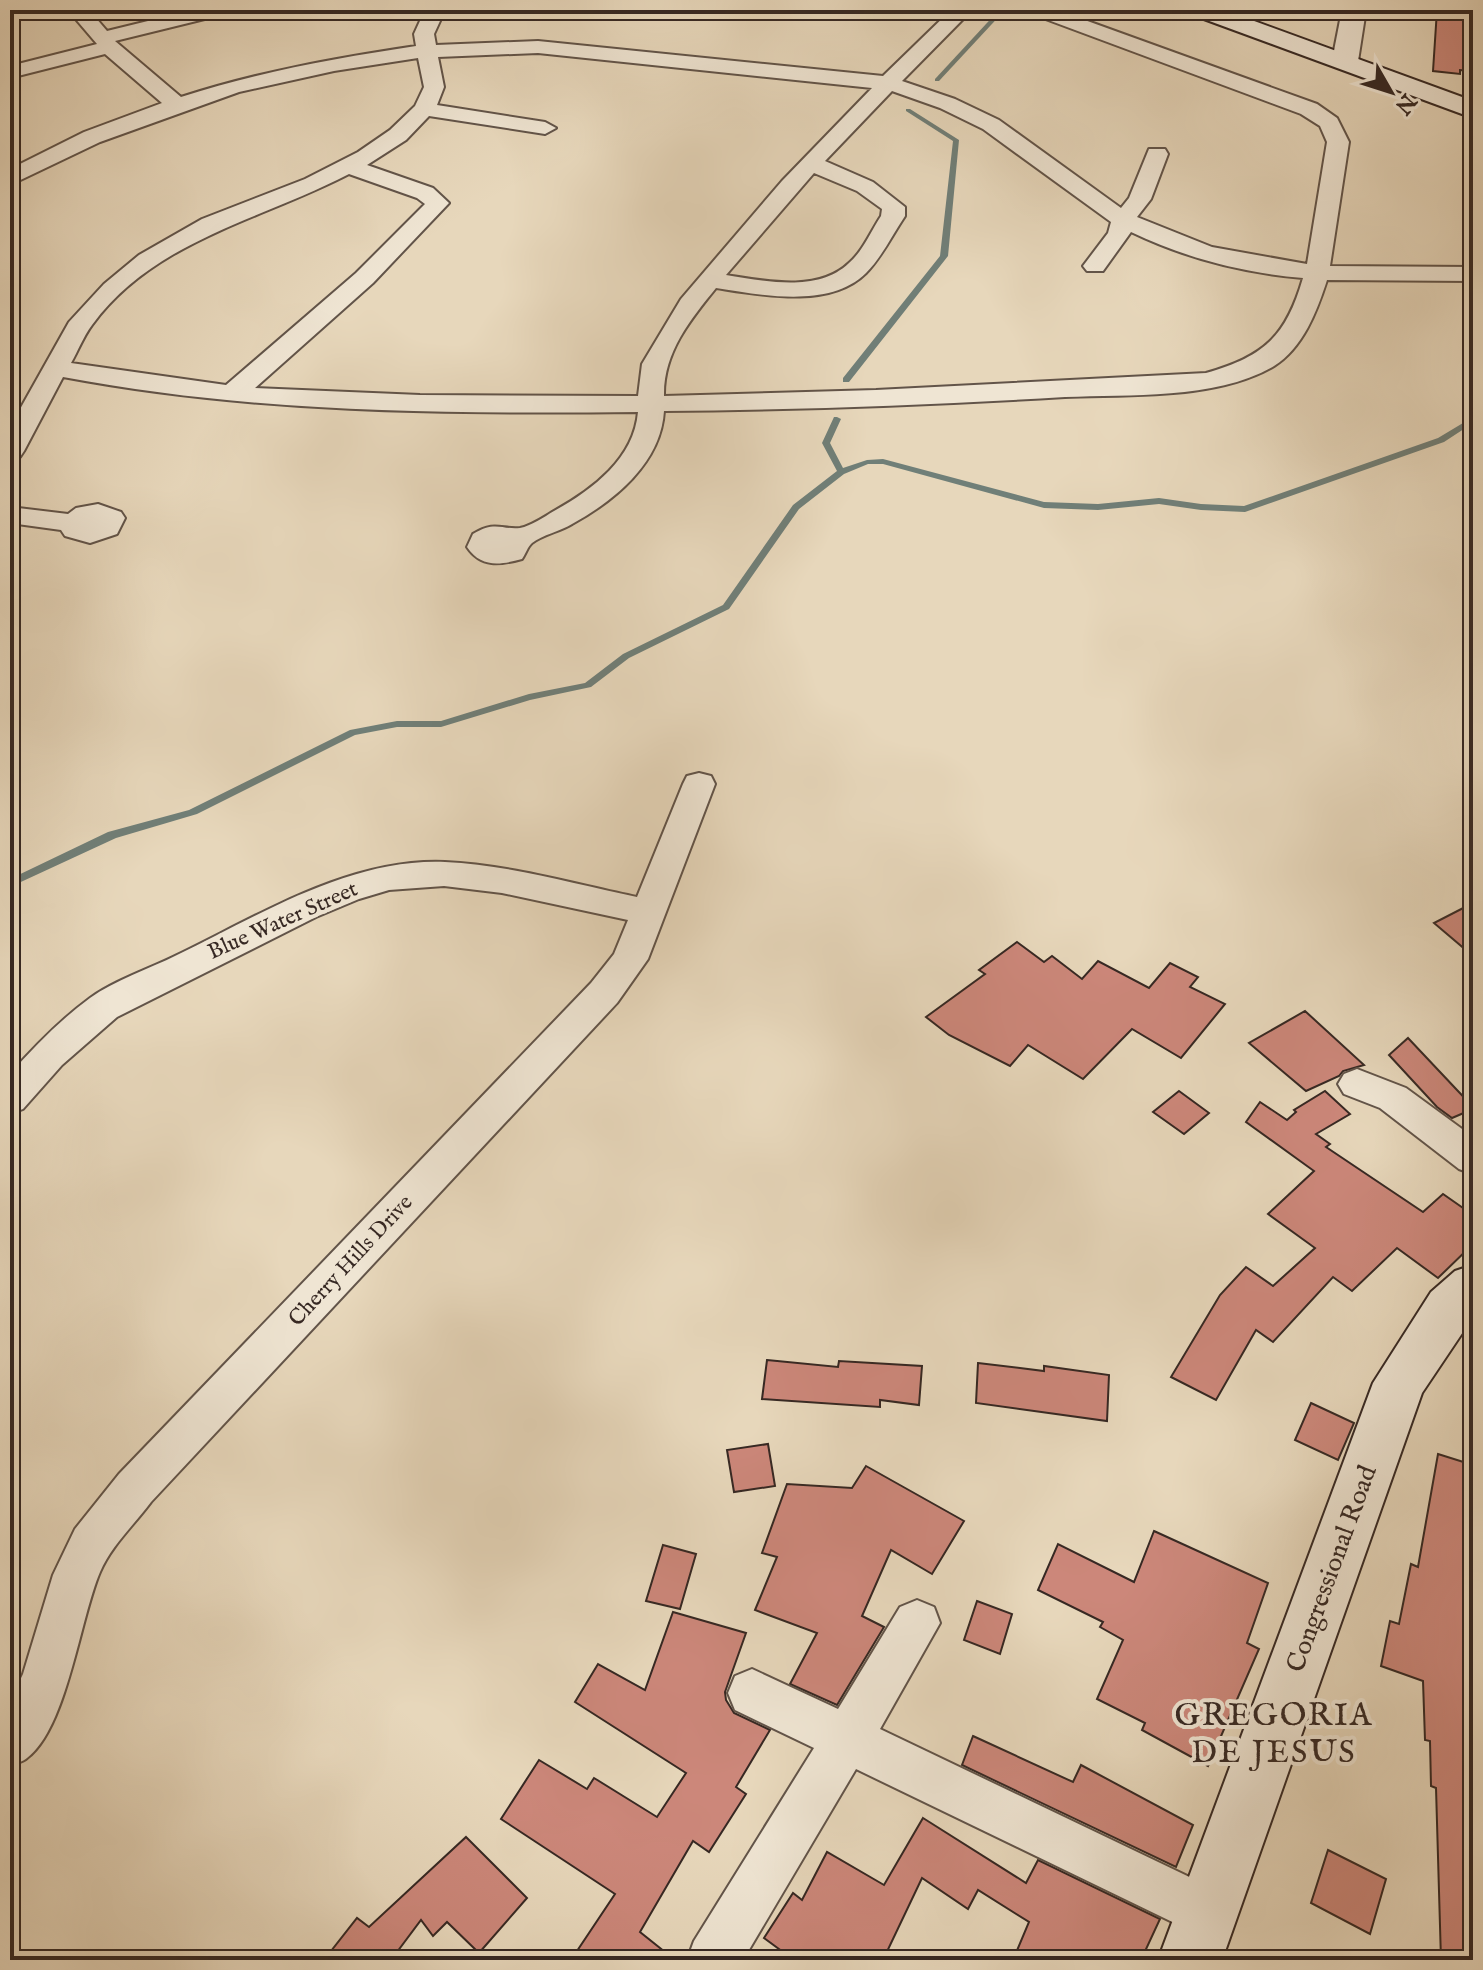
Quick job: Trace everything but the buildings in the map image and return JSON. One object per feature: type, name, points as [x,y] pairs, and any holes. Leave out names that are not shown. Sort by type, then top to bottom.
[{"type":"main road","points":[[1201,10],[1473,110]]},
{"type":"main road","points":[[1345,61],[1354,10]]},
{"type":"main road","name":"Congressional Road","points":[[1199,1936],[1399,1383],[1449,1307],[1473,1286]]},
{"type":"street","points":[[78,10],[106,43],[177,105]]},
{"type":"street","points":[[10,72],[218,10]]},
{"type":"street","points":[[10,451],[81,322],[147,260],[210,224],[313,184],[347,166],[398,135],[424,109],[434,87],[424,34],[435,10]]},
{"type":"street","points":[[517,539],[553,525],[613,482],[640,451],[650,427],[653,367],[693,300],[887,83],[962,10]]},
{"type":"street","points":[[55,368],[108,379],[233,393],[439,404],[649,404],[1208,381],[1246,368],[1275,353],[1299,321],[1317,272],[1338,142],[1329,123],[1309,109],[1039,10]]},
{"type":"street","points":[[10,178],[92,137],[234,87],[320,68],[426,51],[538,47],[887,83],[924,94],[1001,131],[1124,219],[1179,244],[1243,261],[1317,272],[1379,276],[1473,274]]},
{"type":"street","points":[[424,109],[545,128]]},
{"type":"street","points":[[1095,266],[1140,199],[1157,154]]},
{"type":"street","points":[[10,156],[35,163]]},
{"type":"street","points":[[710,280],[754,287],[805,288],[841,281],[856,270],[893,216],[894,207],[883,196],[812,164]]},
{"type":"street","points":[[233,393],[345,298],[438,203],[425,193],[347,166]]},
{"type":"street","points":[[10,515],[73,523]]},
{"type":"street","name":"Cherry Hills Drive","points":[[10,1741],[22,1728],[53,1662],[66,1601],[86,1551],[135,1488],[604,993],[630,959],[699,784]]},
{"type":"street","name":"Blue Water Street","points":[[10,1099],[49,1055],[104,1007],[347,890],[389,878],[444,874],[502,881],[648,912]]},
{"type":"street","points":[[1357,1084],[1393,1098],[1473,1158]]},
{"type":"street","points":[[713,1960],[917,1623]]},
{"type":"street","points":[[752,1693],[846,1739],[1199,1936]]},
{"type":"waterway","points":[[937,80],[1001,11]]},
{"type":"waterway","points":[[846,380],[944,256],[956,140],[908,110]]},
{"type":"waterway","points":[[837,419],[826,443],[841,472]]},
{"type":"waterway","points":[[841,472],[867,462],[883,461],[1044,505],[1098,507],[1159,501],[1245,509],[1441,440],[1473,419]]},
{"type":"waterway","points":[[10,883],[112,835],[193,812],[353,732],[397,724],[441,724],[529,697],[588,685],[626,656],[726,607],[796,507],[841,472]]},
{"type":"district","name":"GREGORIA DE JESUS","points":[[1274,1734]]}]
